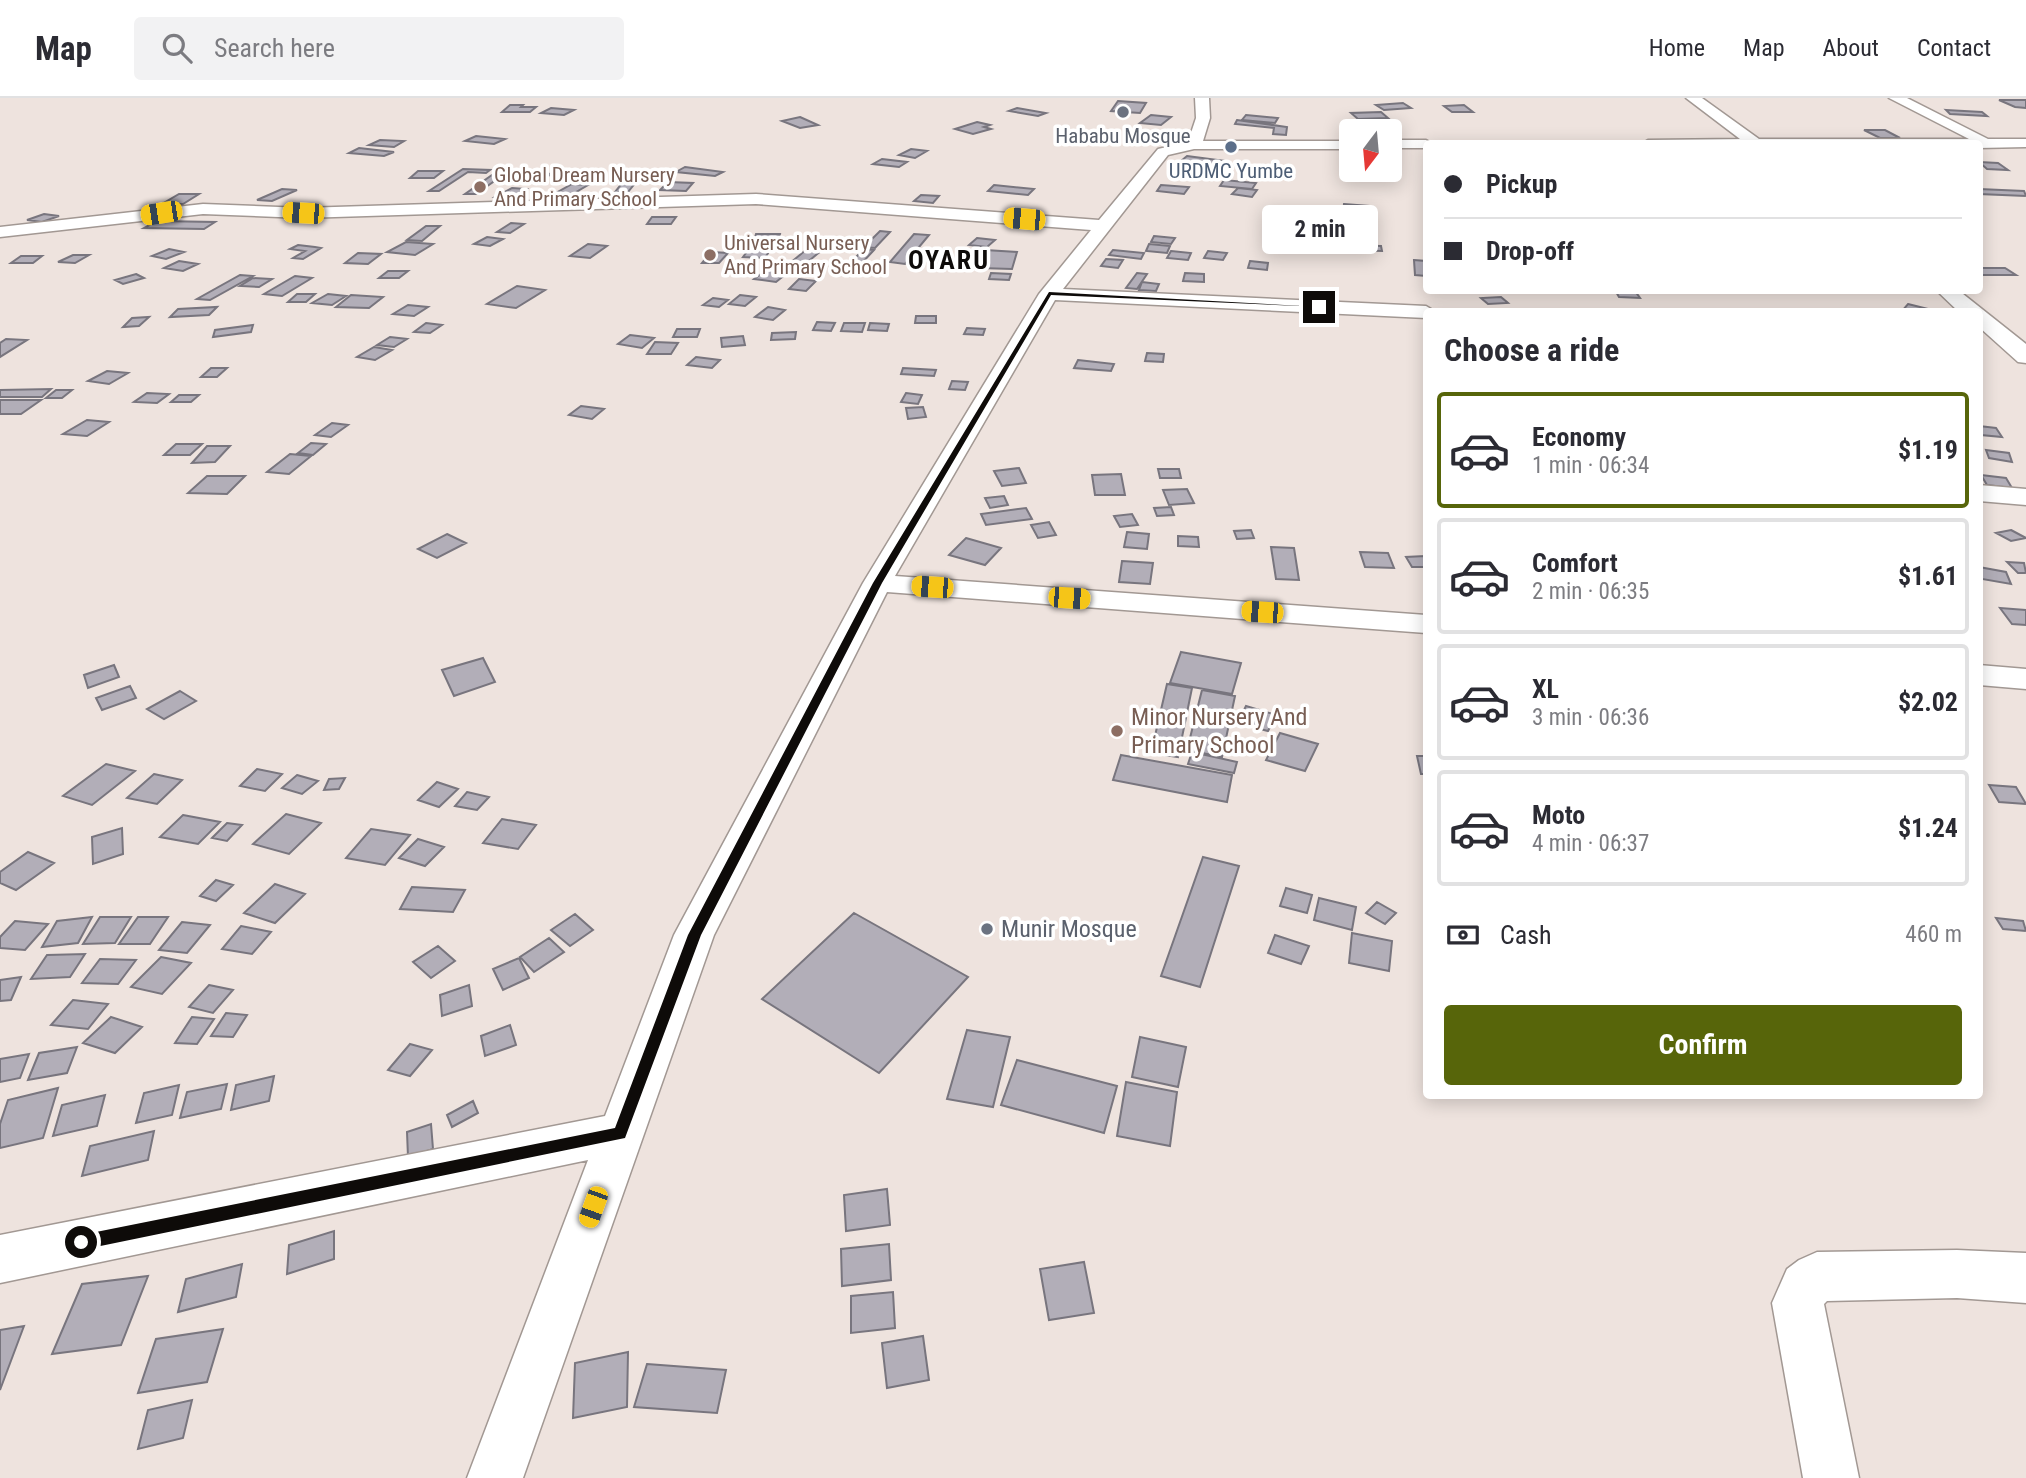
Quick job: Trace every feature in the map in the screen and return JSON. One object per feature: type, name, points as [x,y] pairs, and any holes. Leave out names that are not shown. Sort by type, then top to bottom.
[{"type":"street","points":[[1194,145],[1203,118],[1202,98]]},
{"type":"street","points":[[1693,98],[1752,140]]},
{"type":"street","points":[[1896,98],[1983,140]]},
{"type":"street","points":[[1983,140],[2026,158]]},
{"type":"street","points":[[1983,143],[2026,143]]},
{"type":"street","points":[[1402,144],[1423,144]]},
{"type":"street","points":[[495,1478],[694,935],[877,583],[1049,293],[1163,152],[1194,145],[1339,145]]},
{"type":"street","points":[[0,232],[203,209],[303,213],[756,199],[1103,226]]},
{"type":"street","points":[[1049,293],[1423,312]]},
{"type":"street","points":[[1950,294],[1967,308]]},
{"type":"street","points":[[1983,320],[2022,348]]},
{"type":"street","points":[[1983,343],[2022,348]]},
{"type":"street","points":[[1983,493],[2026,497]]},
{"type":"street","points":[[877,583],[1423,624]]},
{"type":"street","points":[[1983,675],[2026,679]]},
{"type":"street","points":[[0,1259],[620,1133]]},
{"type":"street","points":[[1831,1478],[1798,1303],[1805,1286],[1817,1277],[1956,1274],[2026,1278]]},
{"type":"building","points":[[1999,100],[2026,100],[2026,108],[2015,107]]},
{"type":"building","points":[[1118,101],[1146,103],[1140,113],[1111,111]]},
{"type":"building","points":[[1403,103],[1411,108],[1384,110],[1376,105]]},
{"type":"building","points":[[510,105],[536,107],[530,112],[502,112]]},
{"type":"building","points":[[1464,105],[1473,112],[1452,112],[1444,106]]},
{"type":"building","points":[[551,108],[574,110],[564,115],[541,113]]},
{"type":"building","points":[[1017,108],[1046,113],[1038,116],[1009,111]]},
{"type":"building","points":[[1946,110],[1982,112],[1987,116],[1950,114]]},
{"type":"building","points":[[1381,112],[1388,118],[1358,119],[1351,113]]},
{"type":"building","points":[[1151,115],[1171,117],[1161,125],[1140,123]]},
{"type":"building","points":[[1246,115],[1278,118],[1275,123],[1242,120]]},
{"type":"building","points":[[800,117],[818,125],[800,128],[782,121]]},
{"type":"building","points":[[1237,120],[1287,127],[1286,135],[1273,134],[1274,128],[1235,124]]},
{"type":"building","points":[[977,122],[990,125],[984,127],[991,129],[973,134],[955,129]]},
{"type":"building","points":[[1864,130],[1885,130],[1900,138],[1880,138]]},
{"type":"building","points":[[476,136],[505,139],[494,144],[465,141]]},
{"type":"building","points":[[380,140],[404,141],[394,147],[369,145]]},
{"type":"building","points":[[359,148],[394,152],[384,156],[349,153]]},
{"type":"building","points":[[911,149],[927,151],[915,158],[899,155]]},
{"type":"building","points":[[1187,156],[1225,161],[1220,166],[1181,161]]},
{"type":"building","points":[[882,159],[907,162],[899,167],[873,164]]},
{"type":"building","points":[[1983,162],[1998,163],[2008,170],[1987,169]]},
{"type":"building","points":[[685,167],[723,172],[715,176],[676,172]]},
{"type":"building","points":[[463,169],[490,170],[486,173],[468,172],[439,191],[429,191]]},
{"type":"building","points":[[418,171],[443,171],[434,178],[410,178]]},
{"type":"building","points":[[512,171],[552,174],[546,177],[506,175]]},
{"type":"building","points":[[492,175],[503,175],[476,194],[465,194]]},
{"type":"building","points":[[627,177],[640,177],[628,192],[615,192]]},
{"type":"building","points":[[1224,180],[1256,183],[1252,189],[1220,186]]},
{"type":"building","points":[[668,182],[693,183],[686,191],[660,190]]},
{"type":"building","points":[[572,184],[588,185],[571,195],[556,193]]},
{"type":"building","points":[[994,185],[1034,189],[1028,195],[988,191]]},
{"type":"building","points":[[1161,185],[1189,187],[1184,194],[1157,191]]},
{"type":"building","points":[[512,188],[526,189],[510,198],[495,197]]},
{"type":"building","points":[[1238,188],[1257,190],[1252,197],[1232,194]]},
{"type":"building","points":[[282,189],[297,190],[272,201],[257,200]]},
{"type":"building","points":[[1983,189],[2024,191],[2026,196],[1983,194]]},
{"type":"building","points":[[179,194],[199,194],[183,204],[162,204]]},
{"type":"building","points":[[921,195],[939,196],[933,203],[914,201]]},
{"type":"building","points":[[1344,204],[1369,206],[1369,213],[1343,211]]},
{"type":"building","points":[[44,214],[59,216],[42,222],[27,220]]},
{"type":"building","points":[[652,217],[676,217],[671,224],[647,224]]},
{"type":"building","points":[[1300,219],[1322,219],[1324,225],[1302,225]]},
{"type":"building","points":[[157,221],[215,222],[204,229],[144,228]]},
{"type":"building","points":[[511,223],[524,224],[510,233],[497,232]]},
{"type":"building","points":[[426,226],[440,226],[422,241],[407,240]]},
{"type":"building","points":[[880,231],[890,232],[875,248],[864,247]]},
{"type":"building","points":[[756,234],[780,234],[777,247],[752,248]]},
{"type":"building","points":[[914,234],[929,235],[905,264],[890,262]]},
{"type":"building","points":[[1154,236],[1175,238],[1171,244],[1151,242]]},
{"type":"building","points":[[487,237],[503,239],[490,246],[474,244]]},
{"type":"building","points":[[977,238],[995,240],[987,247],[969,245]]},
{"type":"building","points":[[406,242],[433,244],[415,255],[387,252]]},
{"type":"building","points":[[588,244],[607,246],[590,258],[570,256]]},
{"type":"building","points":[[1149,244],[1170,246],[1167,253],[1146,251]]},
{"type":"building","points":[[298,245],[321,248],[303,259],[293,258],[305,251],[290,249]]},
{"type":"building","points":[[1347,245],[1381,246],[1382,251],[1347,250]]},
{"type":"building","points":[[169,249],[184,252],[166,259],[152,256]]},
{"type":"building","points":[[749,249],[770,250],[765,258],[743,257]]},
{"type":"building","points":[[807,249],[822,250],[804,265],[789,264]]},
{"type":"building","points":[[864,249],[874,250],[862,263],[852,261]]},
{"type":"building","points":[[985,250],[1017,252],[1012,269],[980,268]]},
{"type":"building","points":[[1113,250],[1144,253],[1141,259],[1109,255]]},
{"type":"building","points":[[1171,251],[1191,253],[1188,260],[1167,258]]},
{"type":"building","points":[[1208,251],[1227,253],[1223,260],[1204,258]]},
{"type":"building","points":[[711,252],[728,253],[719,263],[702,263]]},
{"type":"building","points":[[358,253],[381,254],[368,264],[345,263]]},
{"type":"building","points":[[73,255],[89,255],[75,263],[58,262]]},
{"type":"building","points":[[21,256],[42,256],[33,263],[11,263]]},
{"type":"building","points":[[1106,259],[1123,260],[1118,268],[1101,266]]},
{"type":"building","points":[[1414,260],[1423,261],[1423,276],[1415,275]]},
{"type":"building","points":[[179,261],[198,264],[183,271],[164,268]]},
{"type":"building","points":[[1250,261],[1268,263],[1267,270],[1248,268]]},
{"type":"building","points":[[769,268],[791,270],[776,282],[754,279]]},
{"type":"building","points":[[1983,268],[2005,268],[2016,275],[1983,275]]},
{"type":"building","points":[[388,271],[408,271],[399,278],[379,278]]},
{"type":"building","points":[[991,273],[1011,274],[1009,280],[989,279]]},
{"type":"building","points":[[1137,273],[1147,274],[1137,289],[1126,288]]},
{"type":"building","points":[[1185,273],[1204,274],[1204,282],[1183,281]]},
{"type":"building","points":[[136,274],[144,278],[123,284],[115,280]]},
{"type":"building","points":[[240,275],[253,276],[210,300],[197,299]]},
{"type":"building","points":[[295,276],[312,278],[282,296],[264,294]]},
{"type":"building","points":[[253,278],[272,279],[259,287],[240,286]]},
{"type":"building","points":[[799,279],[816,281],[806,291],[789,289]]},
{"type":"building","points":[[1142,282],[1159,284],[1156,291],[1139,290]]},
{"type":"building","points":[[517,286],[545,290],[516,308],[487,304]]},
{"type":"building","points":[[297,294],[315,294],[306,302],[288,302]]},
{"type":"building","points":[[328,294],[346,296],[332,305],[312,303]]},
{"type":"building","points":[[1617,294],[1637,294],[1640,298],[1619,297]]},
{"type":"building","points":[[351,295],[383,297],[369,308],[336,307]]},
{"type":"building","points":[[740,295],[756,297],[745,306],[729,304]]},
{"type":"building","points":[[1501,297],[1508,303],[1488,304],[1481,298]]},
{"type":"building","points":[[713,298],[728,300],[719,307],[703,305]]},
{"type":"building","points":[[1908,304],[1924,308],[1905,308]]},
{"type":"building","points":[[408,305],[428,307],[414,316],[393,314]]},
{"type":"building","points":[[217,307],[209,315],[170,317],[178,309]]},
{"type":"building","points":[[768,307],[785,310],[773,320],[755,317]]},
{"type":"building","points":[[916,316],[936,316],[936,323],[915,323]]},
{"type":"building","points":[[149,317],[139,326],[123,327],[132,318]]},
{"type":"building","points":[[817,322],[835,323],[831,331],[813,330]]},
{"type":"building","points":[[426,323],[442,325],[430,333],[414,332]]},
{"type":"building","points":[[844,323],[865,323],[862,332],[841,331]]},
{"type":"building","points":[[870,323],[889,324],[887,331],[868,330]]},
{"type":"building","points":[[253,325],[251,332],[213,337],[215,330]]},
{"type":"building","points":[[967,328],[985,329],[983,335],[964,334]]},
{"type":"building","points":[[677,329],[700,329],[697,337],[673,337]]},
{"type":"building","points":[[796,332],[795,339],[771,340],[772,333]]},
{"type":"building","points":[[630,335],[654,338],[642,348],[618,344]]},
{"type":"building","points":[[743,336],[745,345],[722,347],[721,338]]},
{"type":"building","points":[[390,337],[407,339],[394,347],[377,345]]},
{"type":"building","points":[[6,339],[27,340],[0,357],[0,343]]},
{"type":"building","points":[[655,342],[678,343],[671,354],[647,354]]},
{"type":"building","points":[[374,347],[392,350],[375,360],[357,357]]},
{"type":"building","points":[[1147,353],[1164,354],[1163,362],[1145,361]]},
{"type":"building","points":[[696,357],[720,360],[712,368],[687,365]]},
{"type":"building","points":[[1078,360],[1114,364],[1111,371],[1074,368]]},
{"type":"building","points":[[211,368],[227,368],[217,377],[201,377]]},
{"type":"building","points":[[903,368],[936,370],[934,376],[901,374]]},
{"type":"building","points":[[107,371],[128,373],[109,384],[88,381]]},
{"type":"building","points":[[952,381],[968,382],[965,390],[949,389]]},
{"type":"building","points":[[51,389],[42,397],[0,397],[0,390]]},
{"type":"building","points":[[56,390],[72,390],[62,398],[46,398]]},
{"type":"building","points":[[147,393],[169,394],[157,403],[134,402]]},
{"type":"building","points":[[906,393],[922,395],[918,404],[901,402]]},
{"type":"building","points":[[179,395],[199,395],[191,402],[171,402]]},
{"type":"building","points":[[0,400],[41,400],[21,414],[0,414]]},
{"type":"building","points":[[581,406],[604,409],[592,419],[569,415]]},
{"type":"building","points":[[923,407],[926,417],[908,419],[906,408]]},
{"type":"building","points":[[87,420],[109,422],[87,436],[63,434]]},
{"type":"building","points":[[332,423],[348,425],[331,437],[315,435]]},
{"type":"building","points":[[1983,426],[1996,428],[2002,437],[1983,435]]},
{"type":"building","points":[[311,443],[326,444],[313,455],[298,453]]},
{"type":"building","points":[[176,444],[202,444],[190,455],[164,455]]},
{"type":"building","points":[[207,446],[230,446],[215,462],[192,463]]},
{"type":"building","points":[[1986,450],[2009,453],[2012,462],[1989,458]]},
{"type":"building","points":[[290,454],[311,456],[289,474],[267,472]]},
{"type":"building","points":[[1019,468],[1026,483],[1002,486],[994,471]]},
{"type":"building","points":[[1158,469],[1179,469],[1181,478],[1160,478]]},
{"type":"building","points":[[1121,474],[1125,495],[1095,495],[1092,475]]},
{"type":"building","points":[[1983,475],[2006,478],[2012,488],[1987,485]]},
{"type":"building","points":[[207,476],[245,476],[227,494],[188,493]]},
{"type":"building","points":[[1187,489],[1194,503],[1169,505],[1163,490]]},
{"type":"building","points":[[1004,496],[1008,505],[990,508],[985,498]]},
{"type":"building","points":[[1171,507],[1174,515],[1157,516],[1154,508]]},
{"type":"building","points":[[1026,508],[1032,519],[986,525],[981,514]]},
{"type":"building","points":[[1132,514],[1138,525],[1120,527],[1114,516]]},
{"type":"building","points":[[1049,522],[1056,535],[1038,538],[1031,525]]},
{"type":"building","points":[[1251,530],[1254,538],[1237,539],[1234,531]]},
{"type":"building","points":[[2011,530],[2026,538],[2011,541],[1996,533]]},
{"type":"building","points":[[1127,532],[1149,534],[1147,549],[1124,547]]},
{"type":"building","points":[[447,534],[466,543],[437,558],[418,549]]},
{"type":"building","points":[[1178,536],[1198,537],[1199,547],[1178,546]]},
{"type":"building","points":[[966,538],[1001,548],[985,565],[949,555]]},
{"type":"building","points":[[1271,547],[1294,548],[1299,580],[1276,579]]},
{"type":"building","points":[[1360,552],[1388,553],[1394,568],[1365,567]]},
{"type":"building","points":[[1423,556],[1423,567],[1412,567],[1406,557]]},
{"type":"building","points":[[1122,561],[1153,563],[1150,584],[1119,582]]},
{"type":"building","points":[[2007,562],[2024,563],[2026,573],[2018,573]]},
{"type":"building","points":[[1983,568],[2006,572],[2011,584],[1983,579]]},
{"type":"building","points":[[2000,608],[2026,610],[2026,625],[2012,624]]},
{"type":"building","points":[[1181,652],[1241,663],[1232,694],[1170,683]]},
{"type":"building","points":[[483,658],[495,682],[454,696],[442,670]]},
{"type":"building","points":[[114,665],[119,677],[88,688],[84,675]]},
{"type":"building","points":[[1167,684],[1192,688],[1178,757],[1151,753]]},
{"type":"building","points":[[130,686],[136,698],[102,710],[96,698]]},
{"type":"building","points":[[1202,690],[1235,696],[1222,757],[1187,750]]},
{"type":"building","points":[[180,691],[196,701],[164,719],[147,709]]},
{"type":"building","points":[[1246,706],[1276,715],[1268,731],[1237,723]]},
{"type":"building","points":[[1280,733],[1318,744],[1305,771],[1266,760]]},
{"type":"building","points":[[1192,752],[1237,762],[1234,773],[1188,764]]},
{"type":"building","points":[[1121,755],[1232,775],[1227,802],[1113,780]]},
{"type":"building","points":[[1417,756],[1423,756],[1421,774]]},
{"type":"building","points":[[106,764],[135,771],[92,805],[63,796]]},
{"type":"building","points":[[257,769],[282,774],[265,791],[240,786]]},
{"type":"building","points":[[154,774],[182,780],[157,804],[127,798]]},
{"type":"building","points":[[297,775],[318,781],[302,794],[282,788]]},
{"type":"building","points":[[345,778],[339,789],[324,790],[329,779]]},
{"type":"building","points":[[437,782],[458,789],[439,807],[418,800]]},
{"type":"building","points":[[1989,785],[2016,787],[2026,804],[1999,802]]},
{"type":"building","points":[[467,792],[489,797],[477,810],[455,806]]},
{"type":"building","points":[[286,814],[321,823],[289,854],[253,844]]},
{"type":"building","points":[[183,815],[220,822],[198,844],[160,837]]},
{"type":"building","points":[[502,819],[536,825],[518,849],[483,843]]},
{"type":"building","points":[[227,823],[242,825],[227,841],[212,838]]},
{"type":"building","points":[[122,828],[123,854],[93,864],[92,837]]},
{"type":"building","points":[[371,829],[410,835],[385,865],[346,858]]},
{"type":"building","points":[[418,839],[444,847],[425,866],[399,858]]},
{"type":"building","points":[[28,852],[54,863],[16,890],[0,883],[0,872]]},
{"type":"building","points":[[1203,857],[1239,866],[1200,987],[1161,976]]},
{"type":"building","points":[[216,880],[233,885],[216,901],[200,896]]},
{"type":"building","points":[[275,884],[305,894],[275,923],[244,913]]},
{"type":"building","points":[[412,887],[465,890],[453,912],[400,909]]},
{"type":"building","points":[[1286,888],[1312,895],[1307,913],[1280,906]]},
{"type":"building","points":[[1319,898],[1356,907],[1352,930],[1314,920]]},
{"type":"building","points":[[1377,902],[1396,913],[1385,924],[1366,913]]},
{"type":"building","points":[[854,913],[968,977],[879,1073],[762,999]]},
{"type":"building","points":[[575,914],[593,930],[570,946],[551,930]]},
{"type":"building","points":[[92,917],[78,943],[42,947],[57,921]]},
{"type":"building","points":[[100,917],[131,917],[115,943],[83,944]]},
{"type":"building","points":[[138,917],[168,917],[150,944],[119,944]]},
{"type":"building","points":[[1996,918],[2023,921],[2026,931],[2003,929]]},
{"type":"building","points":[[15,921],[48,924],[25,950],[0,948],[0,937]]},
{"type":"building","points":[[182,922],[210,925],[187,953],[159,950]]},
{"type":"building","points":[[241,926],[271,932],[252,954],[222,949]]},
{"type":"building","points":[[1352,933],[1392,941],[1389,971],[1349,963]]},
{"type":"building","points":[[1275,935],[1309,946],[1301,964],[1268,953]]},
{"type":"building","points":[[549,938],[564,952],[534,972],[520,957]]},
{"type":"building","points":[[438,946],[455,961],[431,978],[413,962]]},
{"type":"building","points":[[85,954],[70,977],[31,979],[47,955]]},
{"type":"building","points":[[161,957],[191,963],[162,994],[131,987]]},
{"type":"building","points":[[519,958],[529,978],[503,990],[493,969]]},
{"type":"building","points":[[100,959],[136,960],[118,984],[82,983]]},
{"type":"building","points":[[21,977],[11,1000],[0,1001],[0,980]]},
{"type":"building","points":[[209,985],[233,990],[213,1013],[189,1007]]},
{"type":"building","points":[[469,985],[472,1006],[442,1016],[440,995]]},
{"type":"building","points":[[73,1000],[108,1004],[88,1029],[51,1025]]},
{"type":"building","points":[[226,1013],[247,1015],[233,1037],[211,1036]]},
{"type":"building","points":[[111,1017],[142,1027],[115,1053],[83,1043]]},
{"type":"building","points":[[192,1017],[214,1019],[197,1044],[175,1043]]},
{"type":"building","points":[[510,1025],[516,1045],[485,1056],[481,1036]]},
{"type":"building","points":[[967,1030],[1010,1037],[993,1107],[947,1099]]},
{"type":"building","points":[[1140,1037],[1186,1047],[1178,1087],[1132,1077]]},
{"type":"building","points":[[410,1044],[432,1050],[410,1076],[388,1070]]},
{"type":"building","points":[[77,1047],[67,1073],[28,1080],[39,1053]]},
{"type":"building","points":[[29,1054],[20,1078],[0,1082],[0,1059]]},
{"type":"building","points":[[1017,1060],[1117,1086],[1104,1133],[1001,1105]]},
{"type":"building","points":[[274,1076],[269,1101],[231,1110],[236,1085]]},
{"type":"building","points":[[1126,1082],[1177,1092],[1170,1146],[1117,1136]]},
{"type":"building","points":[[227,1084],[221,1109],[180,1118],[187,1092]]},
{"type":"building","points":[[179,1085],[172,1115],[136,1123],[144,1093]]},
{"type":"building","points":[[58,1088],[43,1138],[0,1148],[0,1124],[8,1100]]},
{"type":"building","points":[[105,1095],[97,1126],[53,1136],[62,1105]]},
{"type":"building","points":[[473,1101],[478,1113],[452,1127],[447,1115]]},
{"type":"building","points":[[431,1124],[433,1149],[408,1157],[407,1132]]},
{"type":"building","points":[[154,1131],[148,1160],[82,1176],[90,1146]]},
{"type":"building","points":[[887,1189],[890,1225],[846,1231],[844,1195]]},
{"type":"building","points":[[334,1231],[334,1259],[287,1274],[289,1245]]},
{"type":"building","points":[[889,1244],[891,1280],[842,1286],[841,1249]]},
{"type":"building","points":[[1084,1262],[1094,1313],[1049,1320],[1040,1269]]},
{"type":"building","points":[[242,1264],[236,1297],[178,1312],[186,1279]]},
{"type":"building","points":[[148,1276],[121,1345],[52,1354],[82,1284]]},
{"type":"building","points":[[893,1292],[895,1328],[851,1333],[851,1296]]},
{"type":"building","points":[[24,1326],[0,1390],[0,1330]]},
{"type":"building","points":[[223,1329],[207,1382],[138,1393],[156,1339]]},
{"type":"building","points":[[923,1336],[929,1380],[887,1388],[882,1343]]},
{"type":"building","points":[[628,1352],[627,1407],[573,1418],[575,1363]]},
{"type":"building","points":[[647,1364],[726,1370],[717,1413],[634,1407]]},
{"type":"building","points":[[192,1400],[183,1438],[138,1449],[148,1410]]},
{"type":"place","name":"Hababu Mosque","points":[[1123,112]]},
{"type":"place","name":"URDMC Yumbe","points":[[1231,147]]},
{"type":"place","name":"Global Dream Nursery And Primary School","points":[[480,187]]},
{"type":"place","name":"Universal Nursery And Primary School","points":[[710,255]]},
{"type":"place","name":"Minor Nursery And Primary School","points":[[1117,731]]},
{"type":"place","name":"Munir Mosque","points":[[987,929]]},
{"type":"district","name":"OYARU","points":[[949,260]]},
{"type":"route","points":[[81,1242],[620,1133],[694,935],[877,583],[1049,293],[1319,307]]}]
